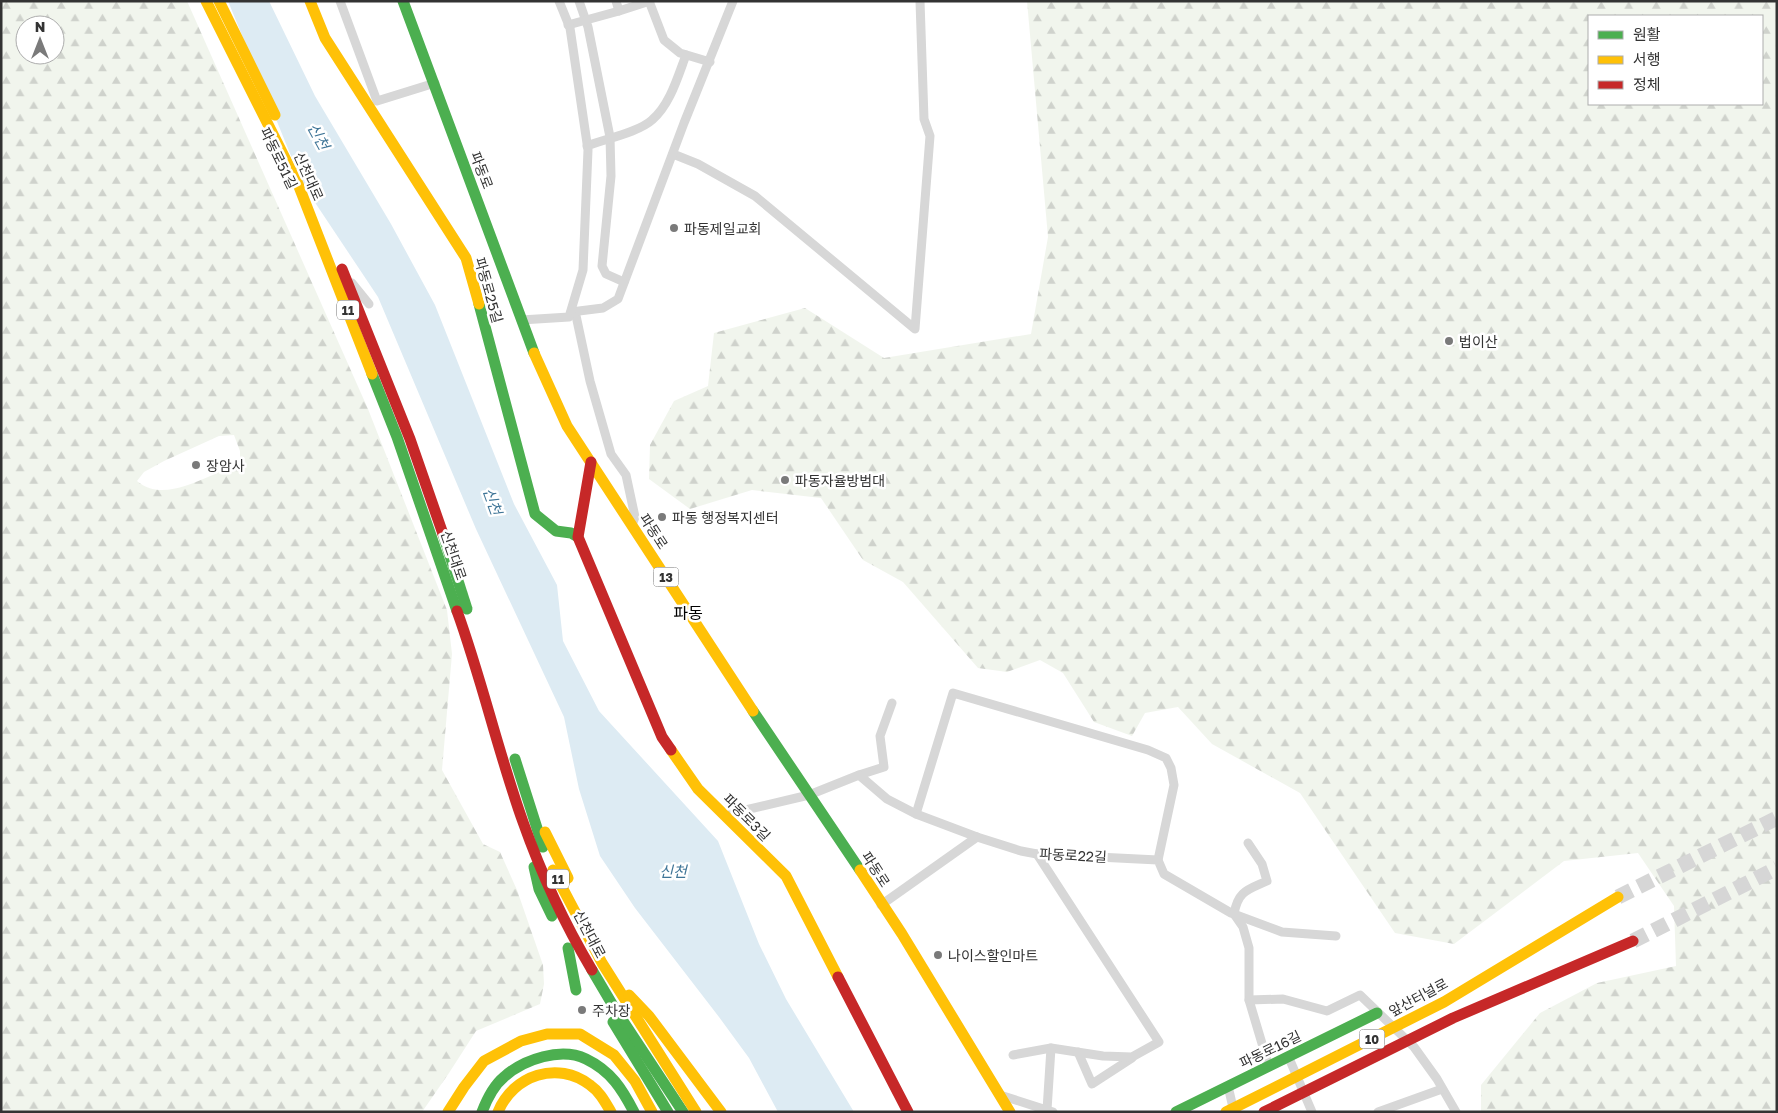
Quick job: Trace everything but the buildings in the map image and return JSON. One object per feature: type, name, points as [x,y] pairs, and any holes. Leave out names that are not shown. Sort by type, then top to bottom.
[{"type":"main road","name":"신천대로","points":[[204,1],[298,184],[397,437],[468,626],[545,852],[571,909],[613,982],[696,1112]]},
{"type":"main road","name":"신천대로","points":[[219,1],[253,68],[310,190],[410,439],[437,516],[523,822],[556,902],[573,938],[615,1009],[683,1112]]},
{"type":"main road","name":"파동로25길","points":[[310,1],[325,38],[372,102],[466,258],[535,514],[556,531],[571,533],[578,537]]},
{"type":"main road","name":"파동로","points":[[404,1],[546,385],[568,426],[723,666],[902,934],[1010,1112]]},
{"type":"main road","points":[[578,537],[591,462]]},
{"type":"main road","name":"파동로3길","points":[[578,537],[662,737],[698,788],[786,876],[908,1112]]},
{"type":"main road","name":"11","points":[[520,776],[584,912],[628,993],[706,1112]]},
{"type":"main road","name":"11","points":[[523,822],[539,889],[568,948],[668,1112]]},
{"type":"main road","name":"앞산터널로","points":[[1226,1112],[1444,1002],[1618,897]]},
{"type":"main road","name":"10","points":[[1264,1112],[1376,1055],[1513,991],[1633,941]]},
{"type":"main road","points":[[568,948],[576,990]]},
{"type":"main road","points":[[628,993],[649,1016],[721,1112]]},
{"type":"main road","name":"파동로16길","points":[[1269,1067],[1377,1013]]},
{"type":"main road","points":[[606,1032],[635,1059]]},
{"type":"main road","points":[[448,1112],[464,1086],[484,1061],[529,1038],[547,1034],[580,1034],[614,1055],[635,1081],[652,1112]]},
{"type":"main road","points":[[482,1112],[496,1084],[516,1069],[538,1058],[559,1055],[582,1057],[600,1068],[618,1083],[634,1112]]},
{"type":"main road","points":[[498,1112],[501,1103],[511,1090],[522,1082],[540,1073],[556,1070],[567,1073],[584,1082],[599,1093],[611,1112]]},
{"type":"main road","points":[[1176,1112],[1228,1086]]},
{"type":"street","name":"파동로51길","points":[[204,1],[305,210],[315,238],[370,304]]},
{"type":"street","points":[[340,1],[372,102],[435,83]]},
{"type":"street","points":[[521,320],[569,317],[573,312],[583,270],[587,146],[568,25],[559,1]]},
{"type":"street","points":[[580,1],[603,95],[610,137],[611,176],[602,266],[606,274],[624,282]]},
{"type":"street","points":[[616,1],[620,11]]},
{"type":"street","points":[[568,25],[650,1],[664,40],[680,53],[710,62]]},
{"type":"street","points":[[573,312],[603,308],[618,299],[733,1]]},
{"type":"street","points":[[673,154],[698,164],[755,196],[915,329],[930,136],[924,119],[920,1]]},
{"type":"street","points":[[587,146],[610,137],[631,132],[652,120],[672,94],[686,55]]},
{"type":"street","points":[[573,312],[611,454],[626,475],[635,517],[632,525]]},
{"type":"street","points":[[916,814],[953,692],[1148,750],[1166,758],[1171,768],[1174,784],[1158,860],[1164,874],[1234,914],[1282,932],[1336,936]]},
{"type":"street","points":[[724,815],[809,795],[884,767],[880,736],[892,703]]},
{"type":"street","name":"파동로22길","points":[[859,775],[887,799],[916,814],[1021,851],[1037,854],[1158,860]]},
{"type":"street","points":[[881,904],[977,837]]},
{"type":"street","points":[[1248,843],[1262,864],[1267,880],[1247,890],[1236,900],[1234,914],[1243,928],[1249,948],[1249,1000],[1269,1067]]},
{"type":"street","points":[[1037,854],[1159,1042],[1132,1057],[1092,1084],[1078,1052]]},
{"type":"street","points":[[1249,1000],[1283,999],[1327,1011],[1360,995],[1414,1048],[1456,1112]]},
{"type":"street","points":[[1013,1055],[1051,1048],[1103,1056],[1132,1057]]},
{"type":"street","points":[[1000,1094],[1050,1111],[1051,1048]]},
{"type":"street","points":[[1234,1112],[1228,1086],[1289,1058],[1312,1112]]},
{"type":"street","points":[[1384,1111],[1442,1089]]},
{"type":"green space","points":[[1,1],[187,1],[368,409],[447,610],[452,654],[442,770],[483,844],[500,852],[517,890],[543,965],[544,984],[540,1004],[476,1031],[422,1112],[1,1112]],"holes":[[[234,435],[240,451],[240,461],[232,466],[181,487],[163,490],[154,489],[137,481],[144,472],[164,461],[219,436]]]},
{"type":"green space","points":[[1027,1],[1777,1],[1777,1112],[1481,1112],[1481,1085],[1540,1013],[1597,983],[1676,966],[1674,906],[1638,853],[1564,861],[1454,944],[1395,933],[1300,793],[1212,744],[1178,707],[1145,713],[1132,736],[1094,722],[1063,673],[1040,660],[1007,672],[978,668],[903,582],[863,560],[821,498],[752,490],[690,509],[649,479],[650,445],[674,401],[708,386],[714,333],[805,308],[884,358],[1031,334],[1048,237]]},
{"type":"water","name":"신천","points":[[228,1],[269,1],[315,96],[391,224],[435,305],[514,504],[557,585],[563,641],[599,711],[718,841],[759,944],[786,999],[854,1112],[778,1112],[749,1058],[635,908],[600,856],[579,789],[564,717],[476,529],[378,297],[302,183]]},
{"type":"tunnel","points":[[1618,897],[1777,818]]},
{"type":"tunnel","points":[[1633,941],[1777,868]]},
{"type":"traffic: fast","points":[[403,1],[534,353]]},
{"type":"traffic: fast","points":[[479,304],[535,514],[556,531],[571,533],[578,537]]},
{"type":"traffic: fast","points":[[372,374],[397,437],[457,611]]},
{"type":"traffic: fast","points":[[443,534],[467,609]]},
{"type":"traffic: fast","points":[[753,711],[860,870]]},
{"type":"traffic: fast","points":[[515,759],[543,847]]},
{"type":"traffic: fast","points":[[534,867],[539,889],[552,916]]},
{"type":"traffic: fast","points":[[568,948],[576,990]]},
{"type":"traffic: fast","points":[[592,970],[615,1009],[683,1112]]},
{"type":"traffic: fast","points":[[1176,1112],[1377,1013]]},
{"type":"traffic: fast","points":[[613,1022],[668,1112]]},
{"type":"traffic: fast","points":[[482,1112],[494,1089],[512,1071],[532,1060],[565,1054],[586,1059],[602,1069],[615,1081],[634,1112]]},
{"type":"traffic: slow","points":[[206,1],[298,184],[372,374]]},
{"type":"traffic: slow","points":[[219,1],[275,115]]},
{"type":"traffic: slow","points":[[310,1],[325,38],[466,258],[479,304]]},
{"type":"traffic: slow","points":[[534,353],[567,426],[753,711]]},
{"type":"traffic: slow","points":[[671,750],[698,789],[786,876],[838,977]]},
{"type":"traffic: slow","points":[[545,832],[568,878]]},
{"type":"traffic: slow","points":[[553,870],[602,963],[696,1112]]},
{"type":"traffic: slow","points":[[860,870],[902,934],[1010,1112]]},
{"type":"traffic: slow","points":[[1226,1112],[1444,1002],[1618,897]]},
{"type":"traffic: slow","points":[[629,995],[649,1016],[721,1112]]},
{"type":"traffic: slow","points":[[448,1112],[484,1061],[521,1041],[547,1034],[580,1034],[614,1055],[635,1081],[652,1112]]},
{"type":"traffic: slow","points":[[498,1112],[505,1099],[514,1089],[538,1075],[551,1073],[564,1073],[577,1077],[590,1085],[599,1094],[611,1112]]},
{"type":"traffic: jam","points":[[342,269],[410,439],[443,534]]},
{"type":"traffic: jam","points":[[591,462],[578,537],[662,737],[671,750]]},
{"type":"traffic: jam","points":[[457,611],[514,796],[530,841],[545,879],[592,970]]},
{"type":"traffic: jam","points":[[1264,1112],[1453,1018],[1633,941]]},
{"type":"traffic: jam","points":[[838,977],[908,1112]]},
{"type":"place","name":"파동제일교회","points":[[674,228]]},
{"type":"place","name":"법이산","points":[[1449,341]]},
{"type":"place","name":"장암사","points":[[196,465]]},
{"type":"place","name":"파동자율방범대","points":[[785,480]]},
{"type":"place","name":"파동 행정복지센터","points":[[662,517]]},
{"type":"place","name":"나이스할인마트","points":[[938,955]]},
{"type":"place","name":"주차장","points":[[582,1010]]},
{"type":"district","name":"파동","points":[[688,613]]}]
